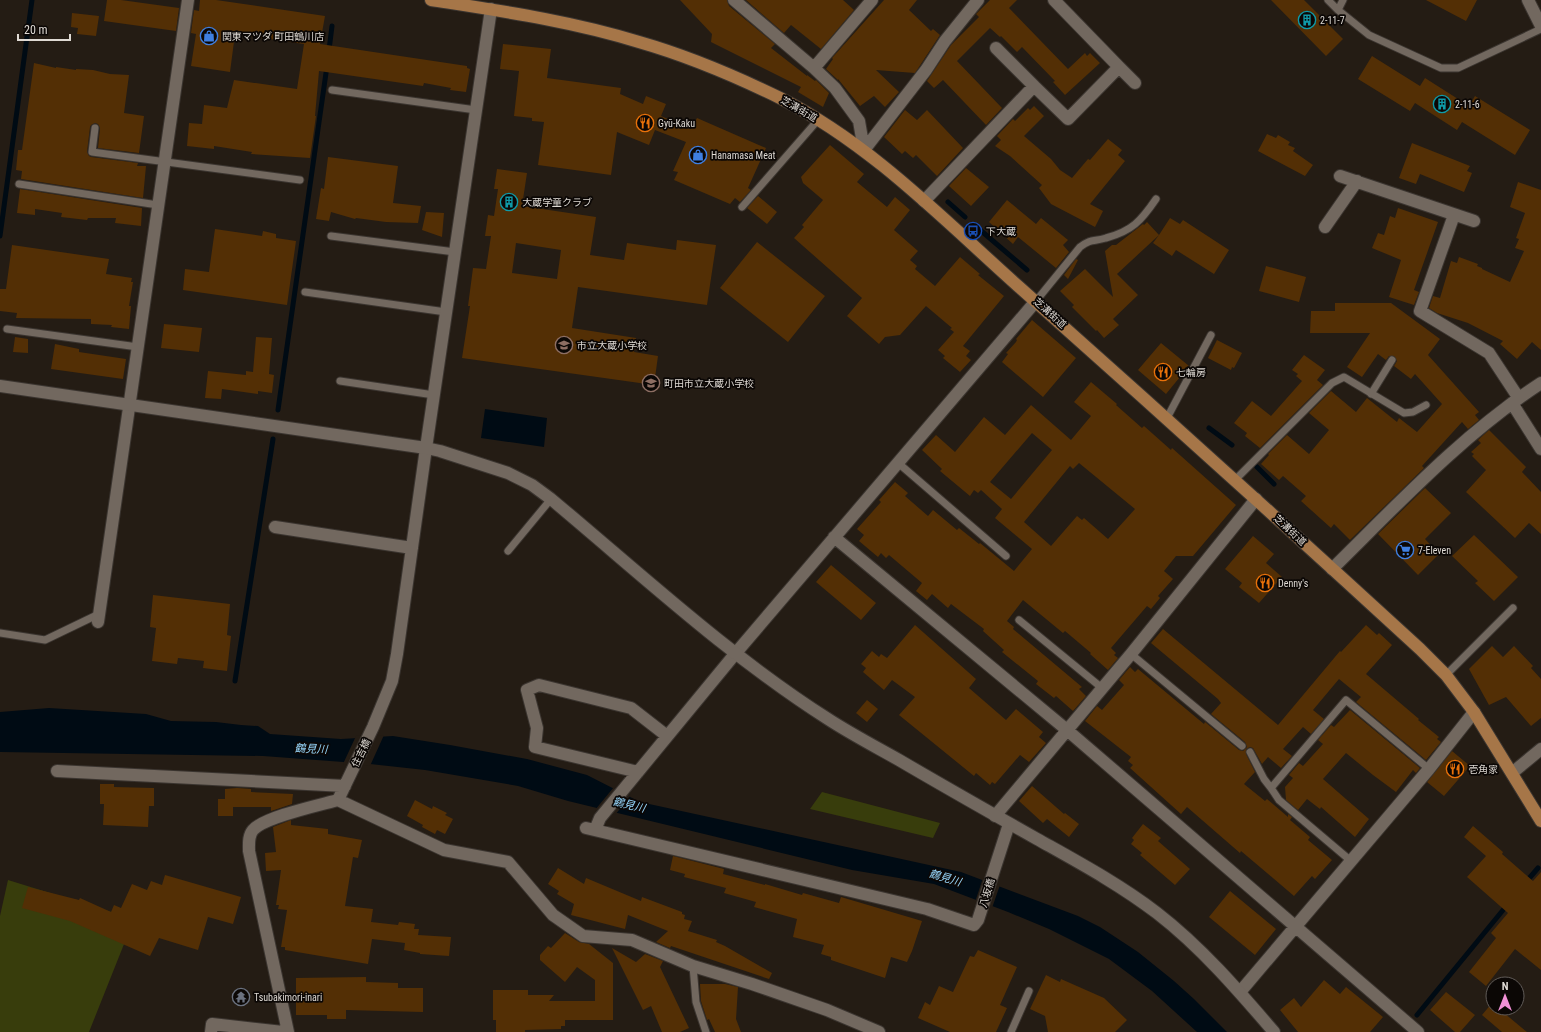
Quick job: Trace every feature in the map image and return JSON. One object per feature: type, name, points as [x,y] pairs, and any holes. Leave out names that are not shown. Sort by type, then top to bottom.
[{"type":"main road","name":"芝溝街道","points":[[431,0],[549,19],[638,41],[673,52],[746,82],[784,100],[864,150],[924,201],[1167,418],[1420,649],[1446,675],[1474,712],[1541,821]]},
{"type":"street","points":[[99,618],[188,0]]},
{"type":"street","points":[[734,0],[814,68],[835,88],[859,121],[864,150]]},
{"type":"street","points":[[864,150],[926,70],[945,41],[978,0]]},
{"type":"street","points":[[1054,0],[1135,83]]},
{"type":"street","points":[[1528,0],[1541,28]]},
{"type":"street","points":[[814,68],[868,2]]},
{"type":"street","name":"住吉橋","points":[[338,800],[374,727],[392,681],[491,10]]},
{"type":"street","points":[[996,48],[1068,119],[1119,67]]},
{"type":"street","points":[[924,201],[1034,86]]},
{"type":"street","points":[[1340,176],[1474,221]]},
{"type":"street","points":[[1325,227],[1357,181]]},
{"type":"street","points":[[1454,215],[1420,311],[1489,353],[1541,449]]},
{"type":"street","points":[[667,736],[632,708],[539,685],[527,690],[536,728],[535,747],[636,775],[735,654],[897,462],[1036,301]]},
{"type":"street","points":[[1332,569],[1463,443],[1515,400],[1541,382]]},
{"type":"street","points":[[0,386],[426,448],[440,451],[508,473],[532,485],[552,499],[735,654],[829,720],[1092,870],[1128,892],[1158,913],[1187,938],[1240,992],[1274,1032]]},
{"type":"street","points":[[995,816],[1131,654],[1256,499]]},
{"type":"street","points":[[275,527],[412,548]]},
{"type":"street","points":[[834,537],[1067,730],[1296,926],[1411,1030]]},
{"type":"street","points":[[1240,992],[1429,769],[1474,712]]},
{"type":"street","points":[[1512,773],[1541,749]]},
{"type":"street","points":[[57,771],[346,783]]},
{"type":"street","name":"八坂橋","points":[[636,775],[593,827],[926,909],[974,925],[978,920],[1009,824]]},
{"type":"street","points":[[288,1032],[249,851],[250,835],[253,830],[269,820],[338,800],[444,850],[508,862],[553,915],[583,936],[632,940],[693,966],[752,984],[827,1010],[879,1032]]},
{"type":"street","points":[[211,1032],[212,1024],[283,1032]]},
{"type":"lane","points":[[1328,0],[1369,35],[1441,68],[1458,68],[1541,28]]},
{"type":"lane","points":[[1338,10],[1343,0]]},
{"type":"lane","points":[[332,90],[476,110]]},
{"type":"lane","points":[[742,207],[818,120]]},
{"type":"lane","points":[[95,128],[92,152],[300,180]]},
{"type":"lane","points":[[19,184],[158,205]]},
{"type":"lane","points":[[1036,301],[1080,247],[1089,240],[1104,239],[1132,227],[1144,217],[1156,199]]},
{"type":"lane","points":[[331,236],[455,252]]},
{"type":"lane","points":[[305,292],[446,312]]},
{"type":"lane","points":[[6,329],[138,346]]},
{"type":"lane","points":[[1167,418],[1192,374],[1211,335]]},
{"type":"lane","points":[[1371,394],[1392,360]]},
{"type":"lane","points":[[1235,480],[1332,383],[1344,377],[1404,413],[1413,412],[1426,405]]},
{"type":"lane","points":[[340,381],[434,395]]},
{"type":"lane","points":[[897,462],[1006,556]]},
{"type":"lane","points":[[508,550],[552,499]]},
{"type":"lane","points":[[1446,675],[1514,608]]},
{"type":"lane","points":[[0,633],[45,640],[99,618]]},
{"type":"lane","points":[[1019,620],[1102,688]]},
{"type":"lane","points":[[1131,654],[1242,746]]},
{"type":"lane","points":[[1271,788],[1346,700],[1429,769]]},
{"type":"lane","points":[[1250,752],[1264,779],[1279,800],[1351,861]]},
{"type":"lane","points":[[693,966],[696,1002],[706,1032]]},
{"type":"lane","points":[[1011,1032],[1029,991]]},
{"type":"green space","points":[[822,792],[940,823],[933,838],[810,809]]},
{"type":"green space","points":[[8,880],[134,919],[89,1032],[0,1032],[0,916]]},
{"type":"water","points":[[485,409],[547,418],[544,447],[481,438]]},
{"type":"water","name":"鶴見川","points":[[49,708],[146,714],[171,721],[216,722],[258,726],[270,734],[341,739],[393,736],[450,745],[527,759],[587,775],[640,802],[961,872],[1078,916],[1100,927],[1138,952],[1174,981],[1227,1032],[1197,1032],[1152,991],[1109,959],[1049,929],[934,884],[852,870],[568,801],[518,786],[425,770],[370,764],[263,756],[0,752],[0,712]]},
{"type":"pier","points":[[384,735],[370,766],[343,764],[356,736]]},
{"type":"pier","points":[[614,787],[631,795],[615,815],[595,810]]},
{"type":"pier","points":[[983,878],[1000,885],[992,908],[975,902]]},
{"type":"building","points":[[107,0],[121,0],[179,8],[176,31],[104,21]]},
{"type":"building","points":[[200,0],[216,0],[325,16],[320,44],[467,66],[467,68],[470,69],[466,92],[450,90],[451,88],[424,83],[423,86],[319,71],[316,116],[310,158],[251,154],[252,152],[214,146],[214,149],[187,146],[189,123],[202,124],[204,105],[227,108],[234,80],[297,89],[304,44],[235,34],[230,72],[191,66],[196,34],[191,33],[194,10],[199,11]]},
{"type":"building","points":[[680,0],[727,0],[729,6],[775,44],[771,48],[807,76],[815,81],[816,80],[829,93],[823,107],[798,92],[801,87],[711,42],[712,34]]},
{"type":"building","points":[[746,0],[843,0],[854,10],[821,49],[791,25],[784,33]]},
{"type":"building","points":[[884,0],[917,0],[909,10],[931,31],[933,29],[940,35],[915,73],[876,70],[899,92],[885,107],[874,96],[860,106],[838,79],[826,69],[833,59],[832,58]]},
{"type":"building","points":[[990,0],[1017,0],[1009,8],[1068,69],[1085,53],[1087,56],[1090,53],[1100,63],[1065,95],[1053,82],[1055,81],[1022,47],[1017,52],[1001,36],[1000,37],[990,28],[957,61],[1002,108],[986,125],[943,80],[934,88],[927,81],[951,45],[979,17],[976,14]]},
{"type":"building","name":"2-11-7","points":[[1271,0],[1304,0],[1343,39],[1326,56]]},
{"type":"building","points":[[1426,0],[1477,0],[1466,21]]},
{"type":"building","points":[[72,13],[99,16],[96,36],[77,34],[78,28],[71,27]]},
{"type":"building","points":[[503,44],[551,49],[547,78],[621,88],[620,94],[643,104],[646,96],[666,104],[661,116],[691,129],[697,118],[766,148],[748,188],[751,190],[740,202],[735,198],[730,204],[674,180],[678,172],[673,171],[686,142],[655,130],[649,145],[617,132],[611,175],[538,165],[544,122],[532,121],[532,118],[514,116],[519,71],[500,69]]},
{"type":"building","name":"2-11-6","points":[[1372,56],[1420,86],[1425,78],[1469,106],[1475,96],[1530,130],[1515,155],[1462,122],[1457,130],[1415,103],[1410,111],[1358,79]]},
{"type":"building","points":[[34,63],[56,68],[93,70],[110,74],[129,75],[124,113],[144,116],[139,153],[98,148],[100,128],[98,124],[95,123],[90,127],[87,152],[91,157],[138,163],[137,166],[146,166],[143,198],[21,179],[22,171],[16,170],[18,150],[22,150]]},
{"type":"building","points":[[1034,106],[1044,116],[1024,136],[1051,159],[1060,170],[1072,178],[1108,139],[1122,150],[1118,155],[1125,161],[1090,204],[1103,211],[1095,227],[1051,204],[1039,188],[1042,185],[1010,156],[995,146],[1001,140],[997,136],[1013,119],[1015,121],[1028,108],[1030,110]]},
{"type":"building","points":[[905,110],[917,120],[927,110],[963,148],[937,176],[916,155],[913,158],[905,151],[902,154],[884,137]]},
{"type":"building","points":[[1267,134],[1276,138],[1278,135],[1290,142],[1288,145],[1295,148],[1293,151],[1313,165],[1305,176],[1258,151]]},
{"type":"building","points":[[1412,143],[1470,166],[1467,171],[1472,173],[1464,192],[1420,174],[1416,184],[1399,178]]},
{"type":"building","points":[[830,145],[864,174],[857,182],[887,207],[895,197],[910,210],[894,230],[918,251],[910,260],[917,266],[915,269],[935,286],[960,257],[980,274],[978,275],[1004,296],[963,346],[970,351],[966,356],[971,360],[960,372],[943,358],[945,356],[938,350],[954,332],[950,329],[952,328],[926,306],[900,335],[885,337],[879,344],[847,316],[862,298],[794,238],[804,227],[802,225],[823,200],[803,183],[801,177]]},
{"type":"building","points":[[328,157],[398,166],[393,203],[421,206],[418,223],[355,219],[331,212],[329,221],[316,219],[321,188],[324,189]]},
{"type":"building","points":[[966,168],[989,187],[971,206],[949,186]]},
{"type":"building","points":[[497,169],[527,173],[522,206],[596,217],[590,255],[624,260],[627,243],[676,250],[677,240],[716,245],[707,305],[578,287],[572,328],[636,338],[634,352],[658,356],[654,385],[462,358],[470,306],[468,306],[473,268],[486,269],[491,236],[485,236],[488,215],[494,216],[498,189],[494,189]],"holes":[[[516,243],[561,250],[557,279],[512,273]]]},
{"type":"building","points":[[1518,182],[1541,190],[1541,350],[1532,342],[1517,359],[1500,344],[1503,341],[1468,323],[1437,313],[1429,308],[1433,296],[1440,298],[1451,261],[1457,263],[1459,257],[1478,264],[1477,266],[1482,269],[1510,282],[1524,251],[1515,248],[1519,239],[1516,238],[1525,213],[1510,207]]},
{"type":"building","points":[[20,189],[142,208],[141,226],[115,223],[116,218],[88,218],[87,220],[61,217],[62,213],[35,209],[35,215],[17,213]]},
{"type":"building","points":[[758,196],[777,212],[767,224],[747,208]]},
{"type":"building","points":[[1007,200],[1036,224],[1041,218],[1068,240],[1063,245],[1069,252],[1056,268],[1018,237],[1013,244],[989,222]]},
{"type":"building","points":[[1398,208],[1438,222],[1414,290],[1419,292],[1414,305],[1389,297],[1401,260],[1372,248],[1378,233],[1384,235],[1390,216],[1395,218]]},
{"type":"building","points":[[426,212],[444,213],[442,237],[422,230]]},
{"type":"building","points":[[1170,218],[1180,224],[1183,220],[1229,250],[1214,274],[1176,250],[1172,256],[1153,243]]},
{"type":"building","points":[[1147,222],[1159,235],[1117,274],[1138,295],[1113,319],[1119,325],[1104,338],[1072,307],[1074,305],[1060,291],[1085,269],[1113,297],[1105,251],[1112,245],[1116,245]]},
{"type":"building","points":[[215,229],[262,236],[263,231],[276,234],[276,238],[296,241],[287,305],[183,290],[185,269],[209,272]]},
{"type":"building","points":[[757,242],[825,296],[788,342],[720,288]]},
{"type":"building","points":[[12,245],[109,259],[106,274],[132,278],[131,282],[133,282],[129,306],[131,306],[129,329],[111,327],[112,325],[91,324],[91,319],[16,318],[17,313],[0,311],[0,289],[6,289]]},
{"type":"building","points":[[1076,259],[1078,260],[1068,279],[1064,275]]},
{"type":"building","points":[[1266,266],[1306,277],[1299,302],[1259,291]]},
{"type":"building","points":[[1335,303],[1391,303],[1440,339],[1428,355],[1479,412],[1475,415],[1479,420],[1468,429],[1462,422],[1422,466],[1424,468],[1350,540],[1334,524],[1331,528],[1301,501],[1306,496],[1283,476],[1279,480],[1261,464],[1269,455],[1268,454],[1287,435],[1309,454],[1329,430],[1309,413],[1331,391],[1356,412],[1367,398],[1397,422],[1399,418],[1417,432],[1442,404],[1415,374],[1411,379],[1394,366],[1397,361],[1394,356],[1389,356],[1386,360],[1378,354],[1362,377],[1347,367],[1370,333],[1310,333],[1311,311],[1335,311]]},
{"type":"building","points":[[1032,320],[1076,358],[1043,397],[1002,362],[1008,354],[1006,353],[1016,342],[1016,339]]},
{"type":"building","points":[[164,324],[202,328],[199,352],[161,348]]},
{"type":"building","points":[[15,337],[28,339],[28,353],[13,352]]},
{"type":"building","points":[[256,337],[272,338],[269,374],[274,375],[272,393],[258,391],[258,394],[222,389],[221,399],[205,398],[208,371],[246,375],[246,371],[253,372]]},
{"type":"building","points":[[1217,340],[1242,353],[1234,368],[1232,367],[1231,370],[1208,358]]},
{"type":"building","points":[[1161,343],[1189,366],[1166,394],[1138,370]]},
{"type":"building","points":[[55,344],[79,349],[79,352],[126,359],[123,379],[51,369]]},
{"type":"building","points":[[1304,355],[1325,370],[1317,380],[1323,385],[1260,448],[1245,436],[1247,433],[1234,423],[1252,401],[1271,416],[1302,381],[1296,376],[1298,374],[1292,370]]},
{"type":"building","points":[[1091,382],[1142,428],[1144,426],[1171,450],[1172,448],[1236,505],[1193,556],[1176,556],[1164,571],[1173,579],[1158,596],[1160,598],[1151,609],[1147,606],[1111,648],[1116,653],[1114,655],[1118,658],[1108,670],[1065,631],[1063,633],[1023,600],[1007,621],[1014,627],[1013,629],[1082,687],[1079,689],[1086,696],[1073,711],[1056,696],[1054,698],[1036,684],[1038,681],[1002,652],[1004,650],[983,631],[984,629],[951,604],[948,608],[932,594],[927,600],[916,591],[922,583],[889,555],[886,558],[881,553],[878,557],[859,541],[864,535],[857,529],[881,502],[879,500],[895,482],[908,493],[905,496],[928,516],[933,510],[957,530],[959,528],[979,544],[980,543],[1014,571],[1032,549],[995,518],[1002,509],[981,490],[978,493],[974,490],[970,496],[940,471],[942,469],[922,450],[936,435],[955,452],[984,417],[1005,435],[1031,405],[1071,440],[1091,416],[1074,402]],"holes":[[[1032,433],[1052,450],[1011,499],[990,482]],[[1079,463],[1135,509],[1108,539],[1084,518],[1082,520],[1077,516],[1051,546],[1024,522],[1070,466],[1073,469]]]},
{"type":"building","points":[[1489,430],[1526,467],[1522,472],[1541,492],[1541,534],[1529,523],[1515,538],[1466,492],[1486,470],[1472,456],[1474,454],[1471,452],[1481,443],[1478,440]]},
{"type":"building","points":[[1425,488],[1451,513],[1425,539],[1439,554],[1418,575],[1378,534]]},
{"type":"building","points":[[1474,535],[1518,577],[1494,601],[1475,583],[1478,581],[1452,556]]},
{"type":"building","points":[[1253,536],[1274,554],[1266,563],[1282,577],[1259,603],[1239,587],[1242,583],[1225,569]]},
{"type":"building","points":[[831,565],[876,603],[861,620],[816,582]]},
{"type":"building","points":[[153,595],[230,604],[227,635],[231,636],[227,671],[203,668],[204,661],[178,658],[177,664],[152,661],[156,628],[150,627]]},
{"type":"building","points":[[915,625],[976,679],[969,688],[1006,720],[1016,709],[1043,732],[1039,737],[1046,743],[1029,762],[1020,755],[995,784],[992,782],[990,785],[976,773],[974,776],[899,715],[915,697],[892,680],[884,690],[863,672],[866,668],[861,664],[872,651],[879,657],[881,654],[887,658]]},
{"type":"building","points":[[1366,625],[1377,635],[1379,633],[1392,645],[1366,674],[1439,737],[1437,739],[1441,742],[1426,760],[1356,702],[1361,697],[1339,679],[1313,710],[1324,719],[1311,734],[1303,727],[1283,749],[1292,756],[1281,768],[1268,757],[1262,764],[1253,748],[1250,747],[1246,749],[1246,754],[1255,772],[1244,784],[1265,801],[1267,799],[1288,817],[1288,814],[1292,817],[1290,820],[1310,837],[1308,840],[1332,860],[1315,879],[1312,876],[1294,896],[1241,851],[1240,853],[1187,807],[1181,814],[1130,768],[1133,765],[1128,761],[1131,757],[1085,721],[1097,706],[1102,710],[1124,685],[1119,680],[1130,667],[1135,672],[1138,669],[1204,724],[1205,722],[1239,750],[1243,751],[1247,747],[1245,742],[1211,714],[1221,703],[1218,699],[1151,643],[1163,629],[1278,725],[1340,651],[1341,652]]},
{"type":"building","points":[[1492,646],[1503,657],[1514,646],[1533,666],[1531,668],[1541,679],[1541,718],[1531,726],[1506,697],[1489,705],[1469,669]]},
{"type":"building","points":[[867,700],[878,709],[867,722],[856,713]]},
{"type":"building","points":[[1350,710],[1420,768],[1416,773],[1413,770],[1396,792],[1346,753],[1323,779],[1369,819],[1355,837],[1321,807],[1320,809],[1307,799],[1298,810],[1286,800],[1285,787],[1293,778],[1289,775],[1299,763],[1303,766],[1323,744],[1318,740],[1331,725],[1334,727]]},
{"type":"building","points":[[1452,751],[1470,766],[1444,796],[1427,782]]},
{"type":"building","points":[[100,784],[114,784],[114,787],[154,788],[154,806],[149,806],[148,827],[103,825],[104,804],[100,804]]},
{"type":"building","points":[[1032,786],[1064,814],[1065,813],[1079,824],[1069,837],[1047,819],[1043,823],[1019,801]]},
{"type":"building","points":[[225,789],[251,789],[251,792],[293,794],[292,804],[271,811],[271,807],[233,807],[233,816],[218,816],[218,799],[225,799]]},
{"type":"building","points":[[415,800],[432,809],[433,806],[447,813],[445,815],[453,819],[445,834],[437,830],[435,834],[407,816]]},
{"type":"building","points":[[291,820],[291,825],[328,829],[328,834],[362,840],[358,858],[353,857],[345,906],[373,909],[371,922],[398,925],[399,922],[415,924],[414,929],[419,929],[418,935],[451,937],[449,956],[420,954],[404,950],[405,943],[372,939],[368,964],[285,950],[285,947],[281,947],[287,910],[278,909],[279,905],[276,905],[281,870],[266,871],[265,853],[276,852],[273,827]]},
{"type":"building","points":[[1143,824],[1161,838],[1158,841],[1190,869],[1175,885],[1140,855],[1142,853],[1131,844],[1134,840],[1132,838]]},
{"type":"building","points":[[1473,826],[1533,881],[1541,872],[1541,970],[1515,949],[1494,976],[1485,976],[1485,985],[1469,972],[1496,938],[1491,933],[1508,913],[1467,877],[1486,856],[1464,837]]},
{"type":"building","points":[[673,856],[724,869],[723,874],[802,895],[803,893],[839,903],[841,897],[922,921],[907,962],[891,957],[885,978],[831,960],[831,957],[821,954],[824,945],[793,937],[797,919],[754,907],[756,902],[724,893],[726,888],[684,877],[685,874],[670,870]]},
{"type":"building","points":[[558,868],[584,884],[586,878],[641,901],[642,897],[682,912],[682,914],[685,915],[684,919],[692,921],[688,931],[717,940],[716,942],[772,973],[769,979],[671,946],[670,948],[656,942],[668,931],[628,915],[625,929],[571,915],[574,904],[557,894],[559,891],[548,884]]},
{"type":"building","points":[[165,875],[241,897],[233,924],[208,917],[198,950],[159,938],[150,956],[70,921],[22,908],[28,887],[79,900],[80,898],[111,912],[114,905],[121,908],[132,884],[147,890],[151,881],[162,885]]},
{"type":"building","points":[[1230,891],[1276,929],[1255,955],[1209,917]]},
{"type":"building","points":[[565,933],[579,942],[589,944],[613,963],[613,1020],[565,1020],[565,1026],[561,1026],[561,1029],[525,1030],[525,1032],[496,1032],[496,1020],[493,1020],[493,990],[528,990],[528,995],[554,995],[549,1001],[595,1001],[595,980],[577,967],[565,982],[540,960],[540,955],[548,946],[551,948]]},
{"type":"building","points":[[612,948],[636,962],[645,954],[663,961],[660,967],[689,1028],[680,1032],[662,1032],[651,1006],[643,1010]]},
{"type":"building","points":[[978,950],[1017,967],[1000,1005],[1007,1008],[996,1032],[950,1032],[918,1018],[925,1002],[930,1005],[939,986],[953,992],[970,956],[974,957]]},
{"type":"building","points":[[1046,975],[1060,982],[1061,979],[1104,998],[1127,1020],[1115,1032],[1048,1032],[1045,1016],[1030,1009]]},
{"type":"building","points":[[366,977],[366,982],[398,983],[398,988],[423,988],[423,1012],[346,1010],[346,1019],[327,1019],[327,1015],[296,1015],[296,978]]},
{"type":"building","points":[[1324,980],[1340,994],[1346,987],[1383,1017],[1370,1032],[1298,1032],[1280,1010],[1294,998],[1301,1007]]},
{"type":"building","points":[[700,984],[725,984],[738,987],[736,1019],[741,1032],[715,1032],[709,1019],[707,1020],[701,1001]]},
{"type":"building","points":[[1446,992],[1475,1015],[1460,1032],[1455,1032],[1430,1010]]},
{"type":"building","points":[[1485,1011],[1485,1016],[1508,1016],[1527,1032],[1502,1032],[1482,1015]]},
{"type":"waterway","points":[[0,236],[32,0]]},
{"type":"waterway","points":[[329,50],[332,26]]},
{"type":"waterway","points":[[278,410],[327,66]]},
{"type":"waterway","points":[[948,202],[965,217]]},
{"type":"waterway","points":[[979,229],[1027,270]]},
{"type":"waterway","points":[[1209,428],[1232,445]]},
{"type":"waterway","points":[[235,681],[273,439]]},
{"type":"waterway","points":[[1257,467],[1274,484]]},
{"type":"waterway","points":[[1526,882],[1538,868]]},
{"type":"waterway","points":[[1417,1015],[1508,904]]},
{"type":"place","name":"2-11-7","points":[[1307,20]]},
{"type":"place","name":"関東マツダ 町田鶴川店","points":[[209,36]]},
{"type":"place","name":"2-11-6","points":[[1442,104]]},
{"type":"place","name":"Gyū-Kaku","points":[[645,123]]},
{"type":"place","name":"Hanamasa Meat","points":[[698,155]]},
{"type":"place","name":"大蔵学童クラブ","points":[[509,202]]},
{"type":"place","name":"下大蔵","points":[[973,231]]},
{"type":"place","name":"市立大蔵小学校","points":[[564,345]]},
{"type":"place","name":"七輪房","points":[[1163,372]]},
{"type":"place","name":"町田市立大蔵小学校","points":[[651,383]]},
{"type":"place","name":"7-Eleven","points":[[1405,550]]},
{"type":"place","name":"Denny's","points":[[1265,583]]},
{"type":"place","name":"壱角家","points":[[1455,769]]},
{"type":"place","name":"Tsubakimori-inari","points":[[241,997]]}]
